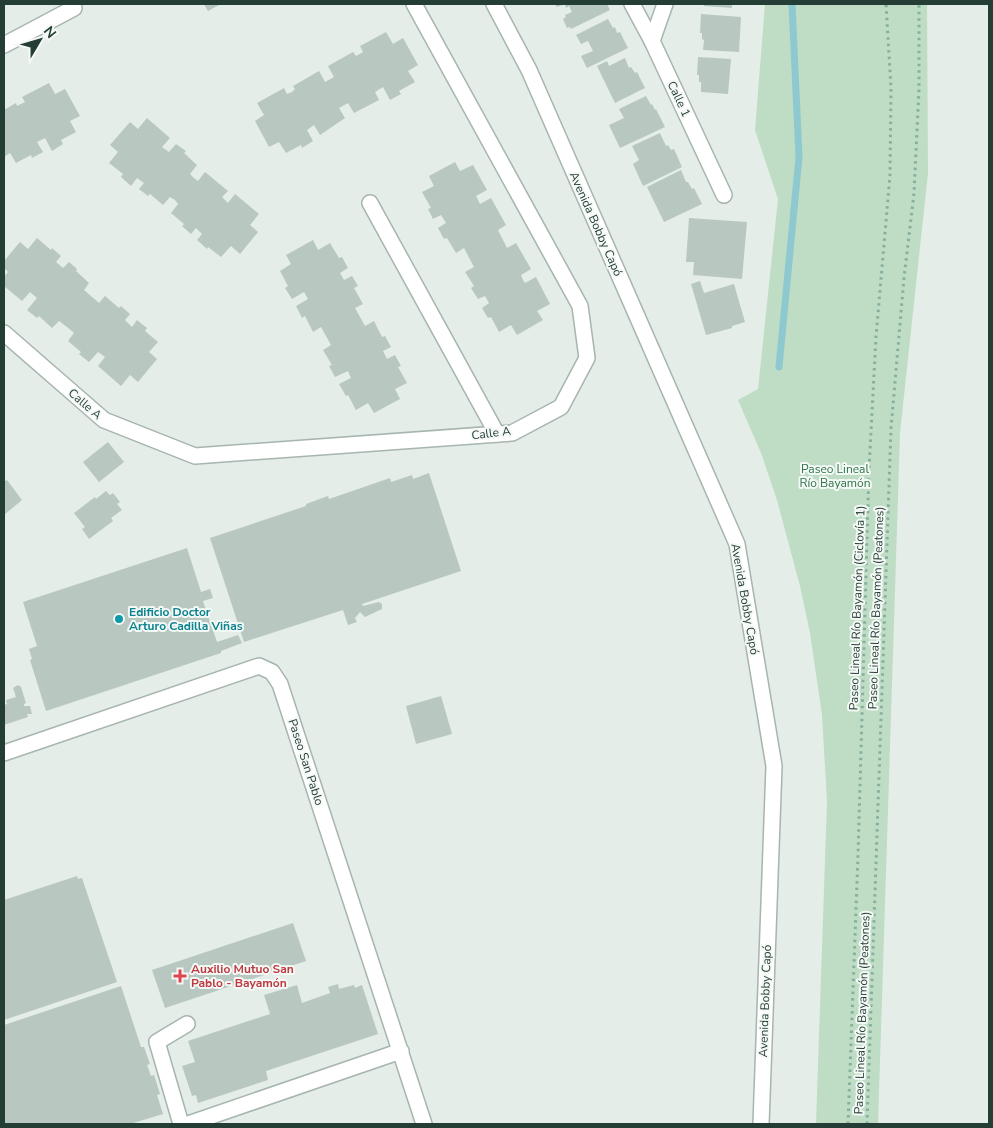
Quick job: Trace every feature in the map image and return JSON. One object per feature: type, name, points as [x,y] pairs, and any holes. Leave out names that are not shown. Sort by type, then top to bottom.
[{"type":"street","name":"Calle A","points":[[4,333],[104,420],[195,456],[512,432],[561,407],[587,358],[580,306],[414,4]]},
{"type":"street","name":"Avenida Bobby Capó","points":[[494,4],[529,70],[737,544],[774,766],[761,1124]]},
{"type":"street","name":"Calle 1","points":[[632,4],[652,41],[724,195]]},
{"type":"street","points":[[652,41],[665,4]]},
{"type":"street","points":[[4,45],[74,8]]},
{"type":"street","points":[[370,203],[497,434]]},
{"type":"street","name":"Paseo San Pablo","points":[[4,753],[259,666],[272,672],[280,684],[424,1124]]},
{"type":"street","points":[[181,1124],[157,1042],[187,1024]]},
{"type":"street","points":[[188,1124],[401,1051]]},
{"type":"path","name":"Paseo Lineal Río Bayamón (Ciclovía 1)","points":[[848,1124],[869,470],[876,337],[890,175],[891,88],[886,4]]},
{"type":"path","name":"Paseo Lineal Río Bayamón (Peatones)","points":[[866,1124],[891,428],[904,278],[914,192],[919,89],[919,4]]},
{"type":"green space","name":"Paseo Lineal Río Bayamón","points":[[765,4],[927,4],[928,173],[900,433],[878,1124],[816,1124],[827,801],[822,715],[810,633],[800,586],[777,500],[761,453],[738,400],[758,389],[778,199],[755,130]]},
{"type":"building","points":[[204,4],[221,4],[208,11]]},
{"type":"building","points":[[565,4],[607,4],[610,10],[571,29],[570,27],[567,28],[563,19],[566,17],[565,15],[572,12],[569,6],[566,8]]},
{"type":"building","points":[[704,4],[732,4],[732,8],[704,6]]},
{"type":"building","points":[[701,14],[741,17],[739,52],[703,50],[704,40],[702,39],[702,33],[700,33]]},
{"type":"building","points":[[608,19],[613,28],[615,27],[617,33],[620,32],[628,48],[587,68],[581,56],[593,51],[588,41],[581,44],[576,35]]},
{"type":"building","points":[[386,32],[393,44],[403,38],[418,65],[408,71],[415,82],[399,91],[401,94],[390,100],[383,87],[375,92],[379,100],[354,113],[348,103],[339,108],[345,118],[320,135],[314,125],[307,130],[313,141],[302,148],[301,145],[286,153],[279,142],[269,147],[255,121],[264,115],[257,103],[284,88],[287,94],[292,92],[295,89],[293,86],[319,71],[325,82],[334,77],[328,66],[353,52],[356,56],[363,52],[360,46]]},
{"type":"building","points":[[698,57],[731,59],[728,94],[701,92],[701,82],[699,82],[699,75],[697,75]]},
{"type":"building","points":[[625,58],[629,68],[631,67],[635,73],[637,72],[645,88],[615,103],[597,66],[607,61],[609,66]]},
{"type":"building","points":[[49,83],[55,94],[65,89],[80,116],[70,121],[76,132],[61,140],[63,144],[52,151],[45,138],[37,142],[43,152],[32,158],[31,155],[16,163],[10,153],[4,157],[4,110],[16,103],[17,106],[25,102],[22,97]]},
{"type":"building","points":[[646,96],[651,105],[656,109],[665,127],[620,148],[609,125],[624,118],[619,109]]},
{"type":"building","points":[[147,118],[170,138],[162,147],[169,152],[176,144],[186,151],[184,153],[197,165],[190,174],[194,178],[198,181],[205,172],[228,191],[222,197],[228,203],[235,194],[259,214],[250,225],[258,232],[240,254],[231,246],[221,257],[208,247],[207,249],[197,240],[202,234],[196,228],[191,234],[182,226],[184,224],[171,213],[178,204],[175,200],[170,197],[163,205],[150,194],[148,196],[139,189],[144,183],[137,178],[131,186],[121,177],[123,174],[109,163],[118,152],[110,145],[130,122],[138,129]]},
{"type":"building","points":[[660,133],[666,146],[668,145],[671,150],[674,149],[682,167],[643,186],[633,164],[639,160],[632,146]]},
{"type":"building","points":[[455,162],[460,171],[473,165],[487,190],[476,196],[480,204],[491,198],[506,225],[498,230],[507,248],[516,243],[531,269],[521,275],[523,280],[525,283],[536,277],[550,304],[537,311],[543,320],[517,335],[511,325],[499,332],[491,317],[488,318],[482,308],[489,303],[485,296],[478,299],[471,288],[474,286],[465,272],[474,267],[464,248],[456,253],[447,238],[444,239],[438,228],[446,223],[441,215],[433,219],[428,209],[431,208],[422,192],[434,186],[429,176]]},
{"type":"building","points":[[681,170],[686,182],[688,182],[692,189],[694,188],[702,204],[664,222],[647,187]]},
{"type":"building","points":[[689,218],[747,222],[742,279],[693,275],[694,262],[686,262]]},
{"type":"building","points":[[37,238],[61,256],[56,262],[63,268],[69,262],[77,269],[76,271],[89,283],[84,290],[99,303],[105,296],[119,308],[121,306],[130,314],[125,320],[132,327],[137,320],[147,328],[145,331],[158,342],[149,352],[157,359],[138,382],[130,375],[121,386],[98,366],[105,357],[98,352],[89,362],[68,341],[74,333],[67,327],[59,321],[52,328],[39,316],[37,318],[27,310],[37,298],[30,292],[22,301],[4,286],[4,277],[8,272],[4,268],[4,261],[20,242],[28,249]]},
{"type":"building","points":[[313,240],[318,250],[330,243],[339,258],[342,257],[348,268],[340,273],[344,280],[352,276],[358,286],[354,288],[363,304],[355,308],[365,326],[374,321],[382,337],[385,336],[391,347],[383,351],[387,359],[395,355],[401,366],[398,367],[407,383],[395,389],[400,399],[374,413],[368,403],[356,410],[348,395],[346,396],[339,384],[351,378],[348,371],[335,377],[329,366],[332,365],[323,350],[331,345],[321,327],[313,332],[305,316],[302,318],[296,306],[308,299],[304,292],[292,299],[285,288],[288,286],[280,271],[291,264],[286,255]]},
{"type":"building","points":[[700,281],[704,293],[734,284],[745,322],[732,326],[732,328],[706,335],[691,284]]},
{"type":"building","points":[[108,442],[124,462],[99,482],[83,462]]},
{"type":"building","points":[[429,473],[461,571],[362,604],[363,606],[379,602],[382,604],[382,609],[365,617],[360,612],[355,618],[357,622],[348,625],[343,610],[244,642],[210,538],[306,506],[306,504],[328,496],[329,499],[390,478],[391,482],[412,475],[413,479]]},
{"type":"building","points":[[7,480],[22,500],[4,515],[4,482]]},
{"type":"building","points":[[106,491],[110,495],[113,493],[120,502],[117,504],[122,510],[111,518],[113,521],[89,539],[82,529],[85,527],[74,513]]},
{"type":"building","name":"Edificio Doctor Arturo Cadilla Viñas","points":[[187,548],[201,592],[210,589],[213,598],[203,601],[217,642],[238,635],[242,643],[221,651],[221,653],[46,711],[30,660],[32,659],[29,649],[37,646],[23,602]]},
{"type":"building","points":[[18,685],[21,687],[26,703],[24,706],[30,706],[32,714],[27,714],[28,717],[4,725],[4,705],[7,704],[6,700],[16,697],[13,688]]},
{"type":"building","points":[[441,696],[452,734],[416,744],[406,706]]},
{"type":"building","points":[[77,876],[78,879],[82,878],[117,982],[4,1020],[4,900]]},
{"type":"building","points":[[293,923],[306,961],[165,1008],[152,970]]},
{"type":"building","points":[[338,984],[339,989],[354,985],[355,988],[362,985],[378,1034],[266,1071],[268,1080],[198,1103],[196,1095],[192,1096],[182,1066],[195,1062],[188,1041],[270,1014],[264,995],[297,985],[302,1003],[330,993],[328,987]]},
{"type":"building","points":[[121,986],[141,1047],[144,1047],[150,1064],[147,1065],[151,1076],[154,1075],[160,1094],[157,1095],[163,1114],[130,1124],[4,1124],[4,1025]]},
{"type":"waterway","points":[[779,367],[799,157],[792,4]]},
{"type":"place","name":"Edificio Doctor Arturo Cadilla Viñas","points":[[119,619]]},
{"type":"place","name":"Auxilio Mutuo San Pablo - Bayamón","points":[[180,976]]}]
